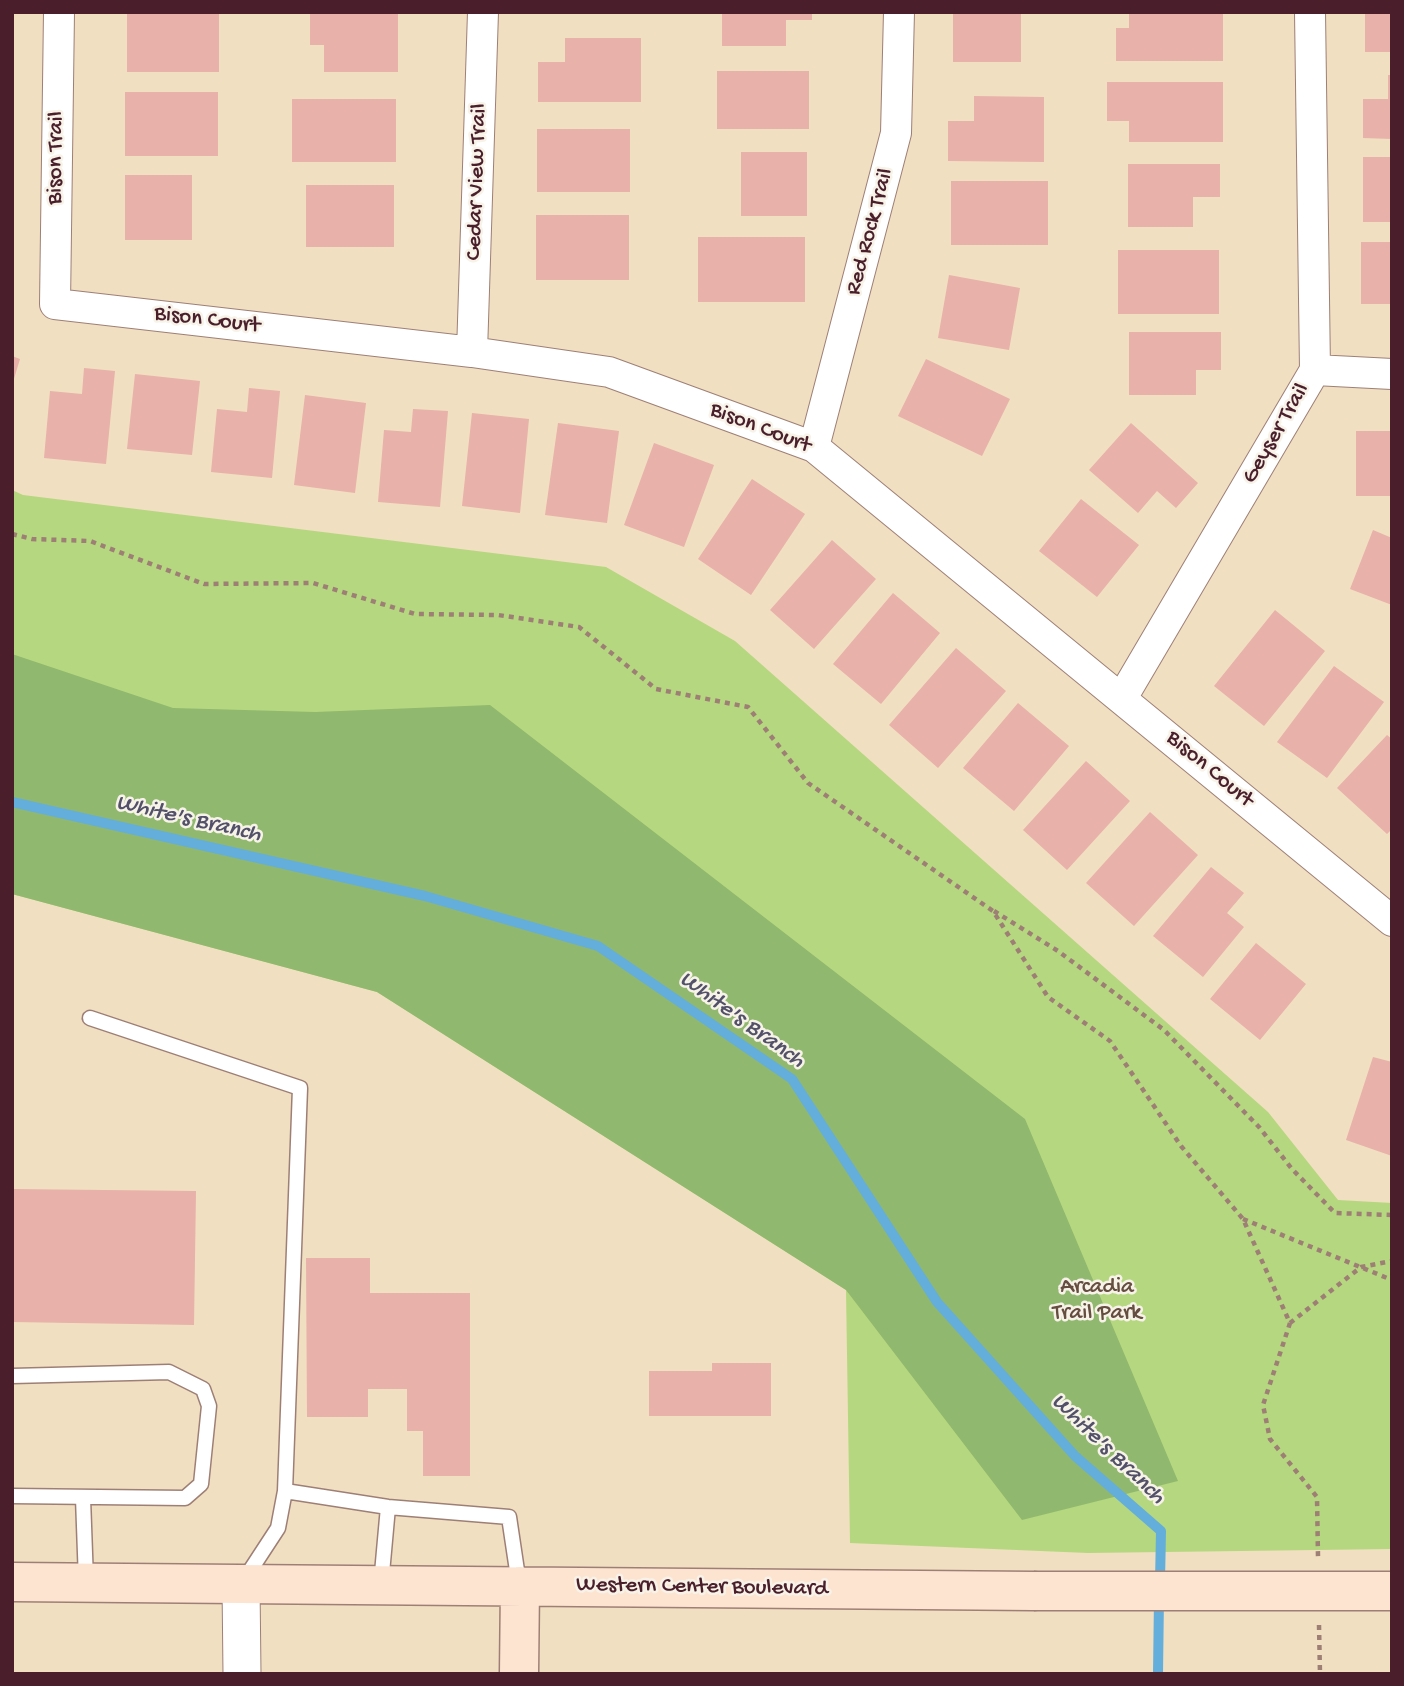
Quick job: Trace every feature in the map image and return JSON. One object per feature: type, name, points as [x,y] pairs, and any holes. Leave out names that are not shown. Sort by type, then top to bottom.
[{"type":"main road","name":"Western Center Boulevard","points":[[12,1582],[1034,1591],[1392,1591]]},
{"type":"main road","points":[[519,1674],[520,1586]]},
{"type":"street","name":"Bison Trail","points":[[55,304],[59,12]]},
{"type":"street","name":"Cedar View Trail","points":[[472,352],[484,12]]},
{"type":"street","name":"Red Rock Trail","points":[[814,447],[896,133],[900,12]]},
{"type":"street","name":"Geyser Trail","points":[[1122,698],[1315,370],[1310,12]]},
{"type":"street","name":"Bison Court","points":[[55,304],[472,352],[609,372],[814,447],[1392,921]]},
{"type":"street","points":[[1315,370],[1392,374]]},
{"type":"street","points":[[241,1584],[242,1674]]},
{"type":"lane","points":[[90,1018],[300,1088],[285,1491],[278,1528],[241,1584]]},
{"type":"lane","points":[[12,1376],[169,1373],[203,1389],[209,1406],[201,1484],[185,1499],[12,1496]]},
{"type":"lane","points":[[285,1491],[388,1507],[509,1517],[520,1586]]},
{"type":"lane","points":[[83,1499],[86,1582]]},
{"type":"lane","points":[[380,1585],[388,1507]]},
{"type":"path","points":[[12,534],[32,539],[89,541],[204,584],[313,583],[415,614],[498,615],[579,627],[656,689],[748,707],[808,783],[993,911],[1058,951],[1164,1030],[1259,1127],[1292,1169],[1335,1213],[1392,1215]]},
{"type":"path","points":[[993,911],[1048,997],[1110,1041],[1181,1146],[1243,1219],[1290,1322]]},
{"type":"path","points":[[1243,1219],[1392,1280]]},
{"type":"path","points":[[1318,1565],[1317,1497],[1270,1438],[1263,1405],[1290,1322],[1361,1267],[1392,1261]]},
{"type":"path","points":[[1319,1619],[1320,1674]]},
{"type":"green space","name":"Arcadia Trail Park","points":[[12,490],[23,495],[606,567],[735,641],[1268,1112],[1338,1200],[1392,1203],[1392,1549],[1088,1553],[850,1543],[846,1290],[377,992],[12,894]]},
{"type":"green space","points":[[12,654],[173,708],[315,712],[490,705],[1025,1119],[1178,1481],[1022,1520],[846,1290],[377,992],[12,894]]},
{"type":"building","points":[[127,12],[219,12],[219,72],[127,72]]},
{"type":"building","points":[[310,12],[398,12],[398,72],[324,72],[324,45],[310,45]]},
{"type":"building","points":[[722,12],[812,12],[812,20],[786,20],[786,46],[722,46]]},
{"type":"building","points":[[953,12],[1021,12],[1021,62],[953,62]]},
{"type":"building","points":[[1129,12],[1223,12],[1223,61],[1116,61],[1116,28],[1129,28]]},
{"type":"building","points":[[1365,12],[1392,12],[1392,52],[1365,52]]},
{"type":"building","points":[[565,38],[641,38],[641,102],[538,102],[538,62],[565,62]]},
{"type":"building","points":[[717,71],[809,71],[809,129],[717,129]]},
{"type":"building","points":[[1388,75],[1392,75],[1392,139],[1363,138],[1363,99],[1388,99]]},
{"type":"building","points":[[1107,82],[1223,82],[1223,142],[1129,142],[1129,121],[1107,121]]},
{"type":"building","points":[[125,92],[218,92],[218,156],[125,156]]},
{"type":"building","points":[[974,96],[1044,97],[1044,162],[948,161],[948,121],[974,121]]},
{"type":"building","points":[[292,99],[396,99],[396,162],[292,162]]},
{"type":"building","points":[[537,129],[630,129],[630,192],[537,192]]},
{"type":"building","points":[[741,152],[807,152],[807,216],[741,216]]},
{"type":"building","points":[[1363,157],[1392,157],[1392,222],[1363,222]]},
{"type":"building","points":[[1128,164],[1220,164],[1220,197],[1193,197],[1193,227],[1128,227]]},
{"type":"building","points":[[125,175],[192,175],[192,240],[125,240]]},
{"type":"building","points":[[951,181],[1048,181],[1048,245],[951,245]]},
{"type":"building","points":[[306,185],[394,185],[394,247],[306,247]]},
{"type":"building","points":[[536,215],[629,215],[629,280],[536,280]]},
{"type":"building","points":[[698,237],[805,237],[805,302],[698,302]]},
{"type":"building","points":[[1361,242],[1392,242],[1392,304],[1361,304]]},
{"type":"building","points":[[1118,250],[1219,250],[1219,314],[1118,314]]},
{"type":"building","points":[[949,275],[1020,288],[1009,350],[938,338]]},
{"type":"building","points":[[1129,332],[1221,332],[1221,370],[1196,370],[1196,395],[1129,395]]},
{"type":"building","points":[[12,356],[20,359],[13,382],[12,382]]},
{"type":"building","points":[[926,359],[1010,399],[982,456],[898,416]]},
{"type":"building","points":[[84,368],[115,371],[106,464],[44,458],[50,391],[82,394]]},
{"type":"building","points":[[135,374],[200,381],[192,455],[127,449]]},
{"type":"building","points":[[249,388],[280,391],[272,478],[211,472],[217,409],[247,412]]},
{"type":"building","points":[[305,395],[366,403],[355,493],[294,485]]},
{"type":"building","points":[[413,409],[448,411],[440,507],[378,502],[384,430],[411,432]]},
{"type":"building","points":[[472,413],[529,419],[520,513],[462,506]]},
{"type":"building","points":[[558,423],[619,431],[607,523],[545,515]]},
{"type":"building","points":[[1131,423],[1198,483],[1176,508],[1157,491],[1138,513],[1089,470]]},
{"type":"building","points":[[1356,431],[1392,431],[1392,496],[1356,496]]},
{"type":"building","points":[[654,443],[714,465],[684,547],[624,525]]},
{"type":"building","points":[[752,479],[805,514],[751,595],[698,559]]},
{"type":"building","points":[[1081,499],[1139,545],[1097,597],[1039,551]]},
{"type":"building","points":[[1373,530],[1392,538],[1392,605],[1350,589]]},
{"type":"building","points":[[832,540],[876,579],[814,649],[770,610]]},
{"type":"building","points":[[893,593],[940,633],[881,704],[833,664]]},
{"type":"building","points":[[1275,610],[1325,651],[1264,726],[1214,686]]},
{"type":"building","points":[[956,648],[1006,691],[938,768],[889,725]]},
{"type":"building","points":[[1334,666],[1384,702],[1327,778],[1277,742]]},
{"type":"building","points":[[1018,703],[1069,746],[1014,811],[963,768]]},
{"type":"building","points":[[1387,735],[1392,739],[1392,829],[1387,834],[1337,788]]},
{"type":"building","points":[[1086,761],[1130,801],[1067,870],[1023,830]]},
{"type":"building","points":[[1150,812],[1198,855],[1134,926],[1086,883]]},
{"type":"building","points":[[1211,867],[1244,893],[1227,913],[1244,927],[1203,977],[1153,936]]},
{"type":"building","points":[[1256,943],[1306,984],[1260,1040],[1210,999]]},
{"type":"building","points":[[1373,1057],[1392,1062],[1392,1156],[1346,1140]]},
{"type":"building","points":[[12,1189],[196,1191],[194,1325],[12,1322]]},
{"type":"building","points":[[306,1258],[370,1258],[370,1293],[470,1293],[470,1476],[423,1476],[423,1431],[407,1431],[407,1389],[368,1389],[368,1417],[307,1417]]},
{"type":"building","points":[[712,1363],[771,1363],[771,1416],[649,1416],[649,1371],[712,1371]]},
{"type":"waterway","name":"White's Branch","points":[[12,802],[425,896],[598,946],[792,1079],[937,1302],[1075,1456],[1161,1531],[1160,1582]]},
{"type":"waterway","name":"White's Branch","points":[[1158,1674],[1159,1597]]}]
